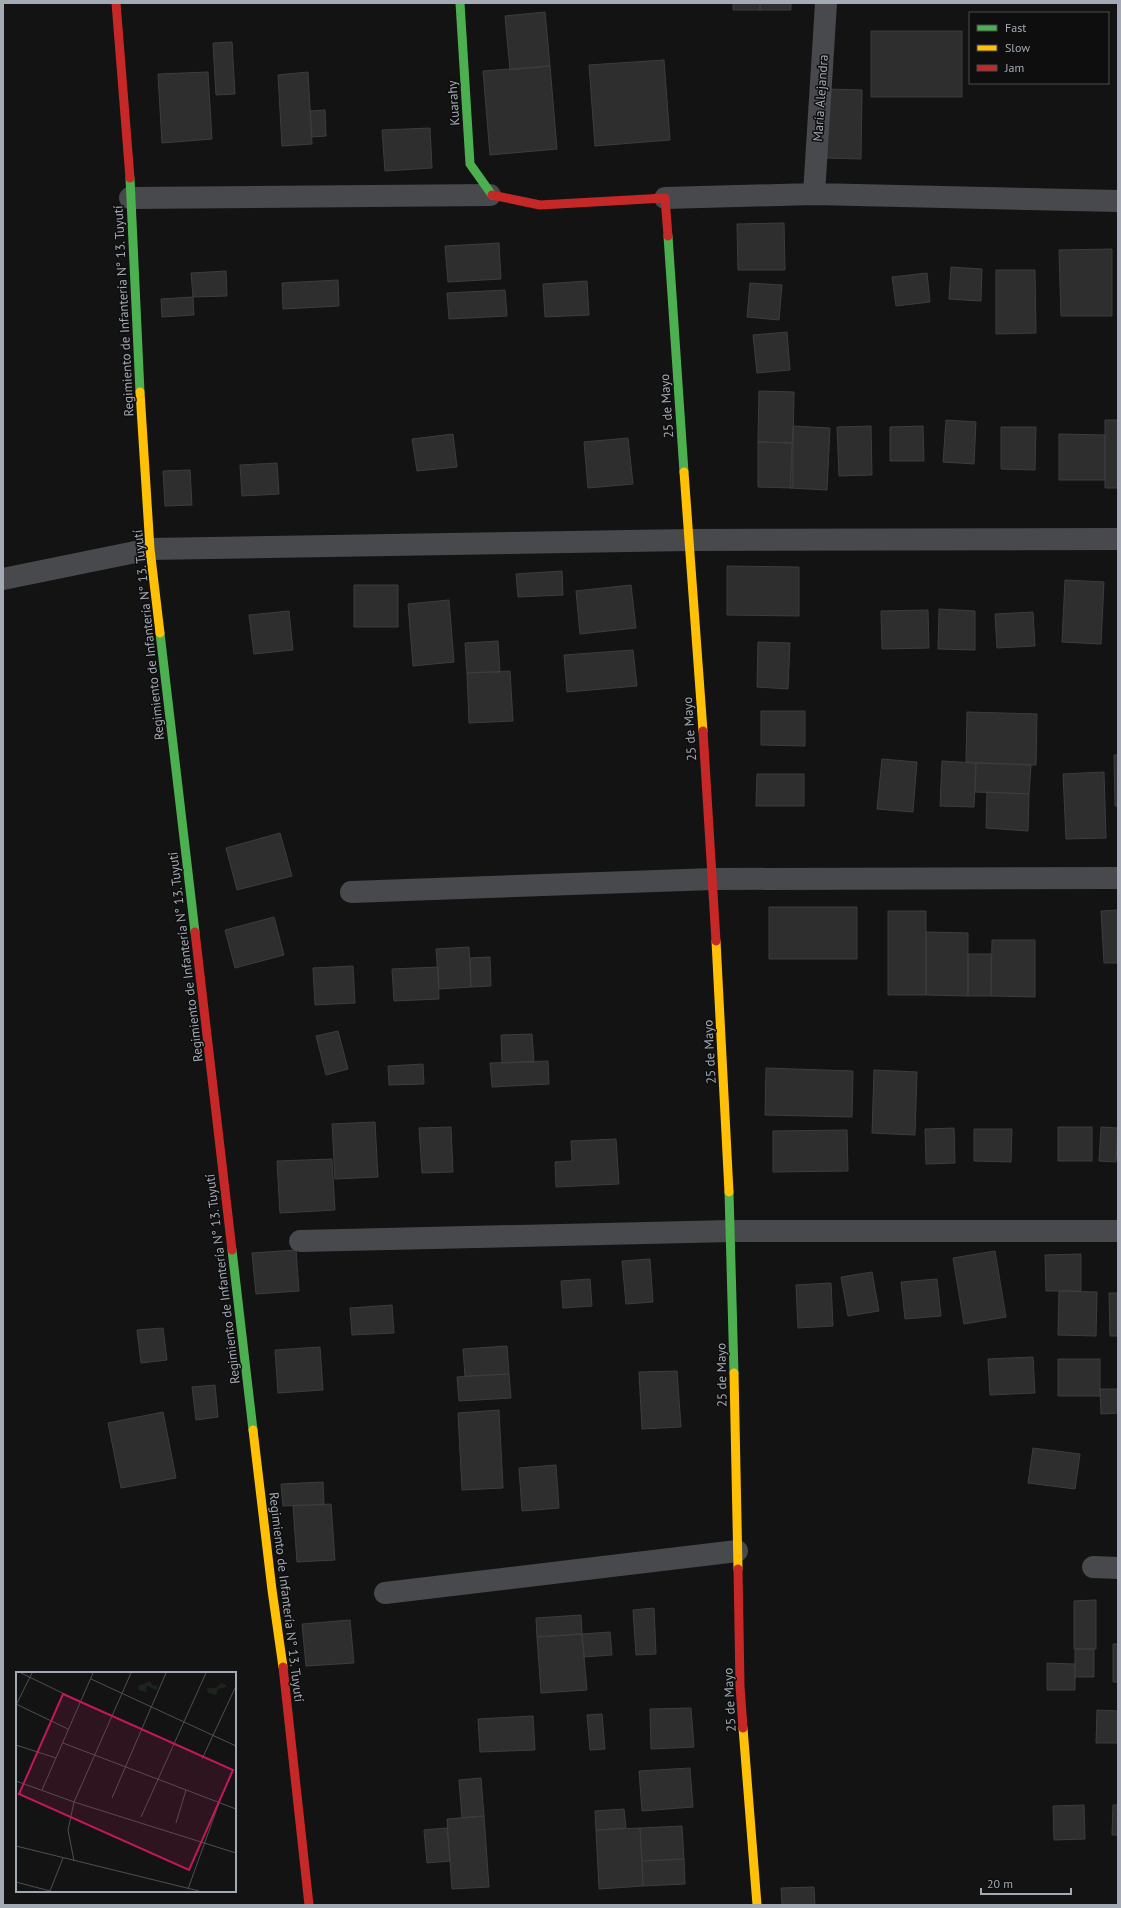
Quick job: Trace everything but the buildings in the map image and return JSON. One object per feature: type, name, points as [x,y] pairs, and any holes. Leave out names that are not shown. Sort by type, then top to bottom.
[{"type":"street","name":"Regimiento de Infantería N° 13. Tuyutí","points":[[116,3],[128,148],[144,464],[150,549],[271,1582],[288,1700],[309,1905]]},
{"type":"street","name":"Kuarahy","points":[[460,3],[470,164],[490,195]]},
{"type":"street","name":"María Alejandra","points":[[814,194],[826,3]]},
{"type":"street","points":[[130,198],[490,195],[540,205],[665,198],[814,194],[1118,201]]},
{"type":"street","name":"25 de Mayo","points":[[665,198],[713,879],[731,1231],[740,1686],[757,1905]]},
{"type":"street","points":[[3,580],[150,549],[689,540],[1118,539]]},
{"type":"street","points":[[352,892],[713,879],[1118,878]]},
{"type":"street","points":[[300,1241],[731,1231],[1118,1231]]},
{"type":"street","points":[[385,1593],[738,1551]]},
{"type":"street","points":[[1094,1568],[1118,1568]]},
{"type":"traffic: fast","points":[[460,3],[470,164],[492,195]]},
{"type":"traffic: fast","points":[[130,178],[140,392]]},
{"type":"traffic: fast","points":[[668,236],[684,472]]},
{"type":"traffic: fast","points":[[160,633],[195,932]]},
{"type":"traffic: fast","points":[[729,1192],[734,1373]]},
{"type":"traffic: fast","points":[[232,1250],[253,1430]]},
{"type":"traffic: slow","points":[[140,392],[150,549],[160,633]]},
{"type":"traffic: slow","points":[[684,472],[703,731]]},
{"type":"traffic: slow","points":[[716,941],[729,1192]]},
{"type":"traffic: slow","points":[[734,1373],[738,1569]]},
{"type":"traffic: slow","points":[[253,1430],[272,1590],[283,1667]]},
{"type":"traffic: slow","points":[[743,1728],[757,1905]]},
{"type":"traffic: jam","points":[[116,3],[130,178]]},
{"type":"traffic: jam","points":[[492,195],[540,205],[665,198],[668,236]]},
{"type":"traffic: jam","points":[[703,731],[716,941]]},
{"type":"traffic: jam","points":[[195,932],[232,1250]]},
{"type":"traffic: jam","points":[[738,1569],[740,1686],[743,1728]]},
{"type":"traffic: jam","points":[[283,1667],[309,1905]]}]
